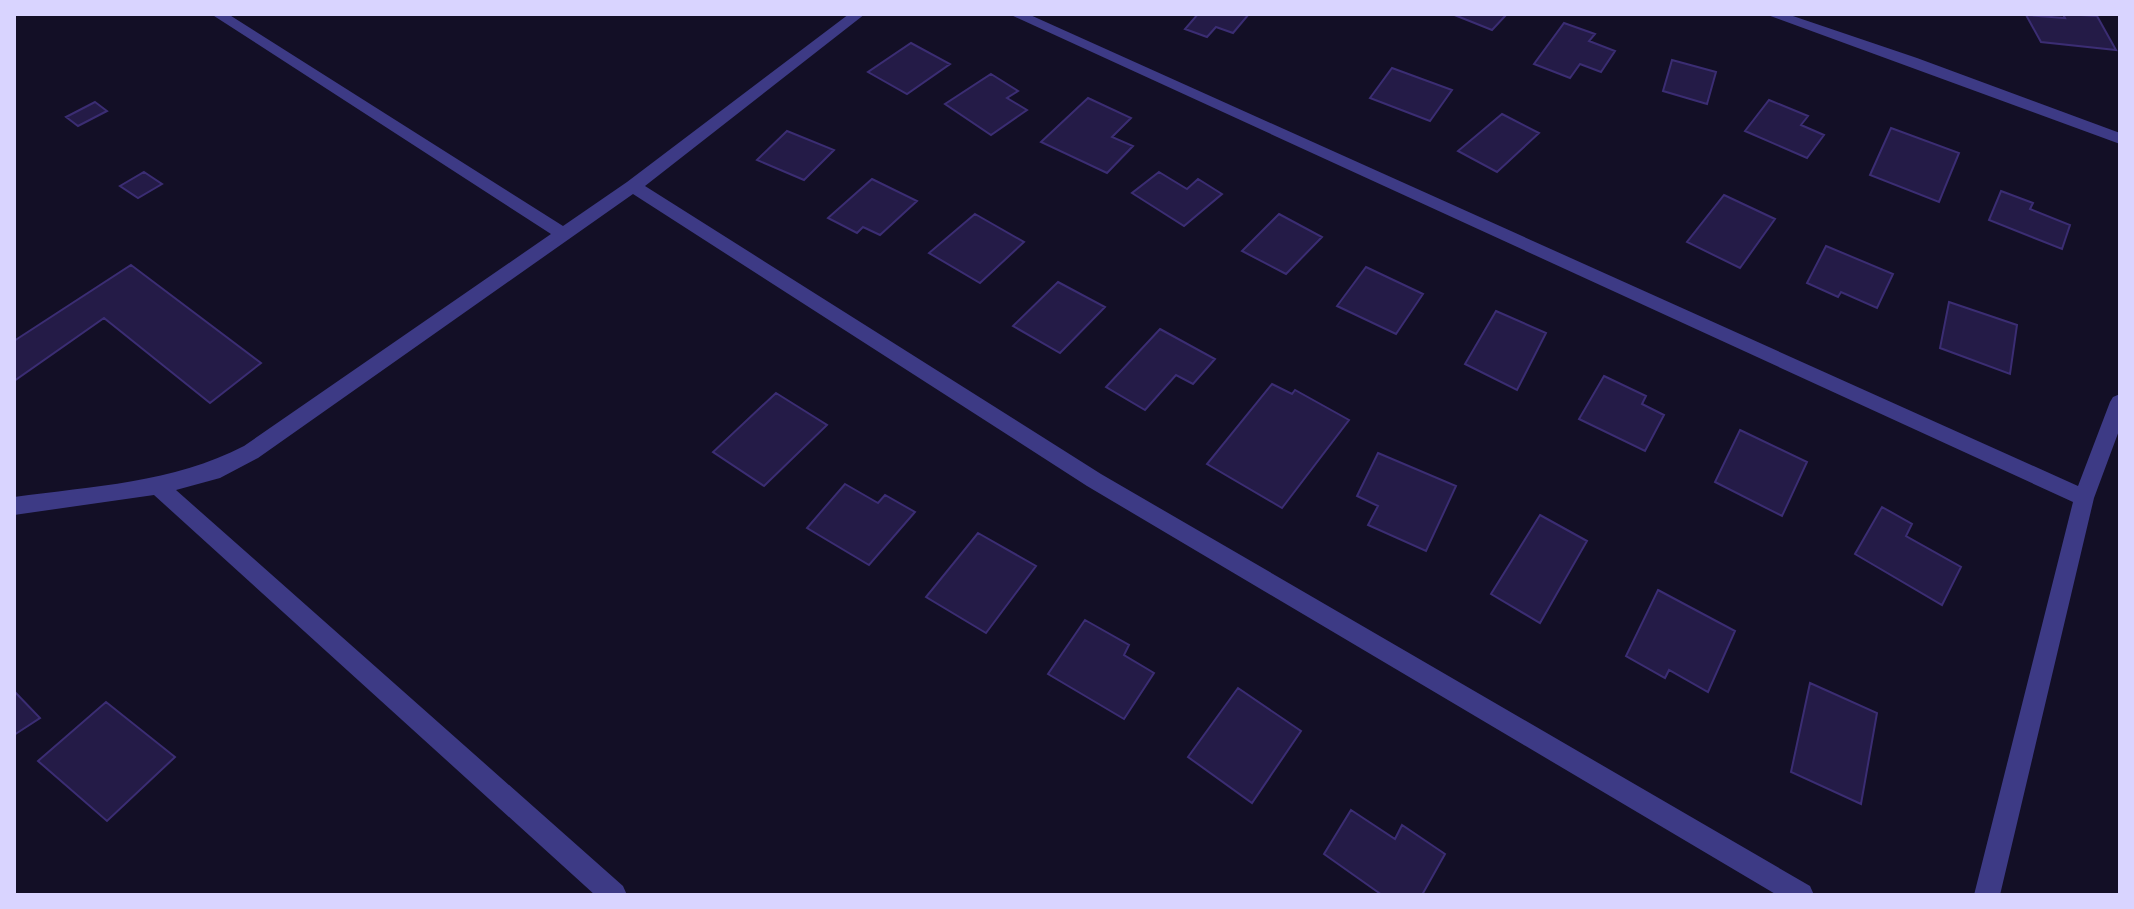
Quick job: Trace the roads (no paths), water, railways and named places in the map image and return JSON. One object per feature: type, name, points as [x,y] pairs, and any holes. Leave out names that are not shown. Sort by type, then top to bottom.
[{"type":"street","points":[[218,14],[563,234]]},
{"type":"street","points":[[14,506],[158,486],[213,472],[251,452],[633,186],[858,14]]},
{"type":"street","points":[[1016,14],[2084,498]]},
{"type":"street","points":[[1772,14],[1912,61],[2120,139]]},
{"type":"street","points":[[633,186],[1094,480],[1801,895]]},
{"type":"street","points":[[1987,895],[2084,498],[2120,402]]},
{"type":"street","points":[[158,486],[614,895]]}]
